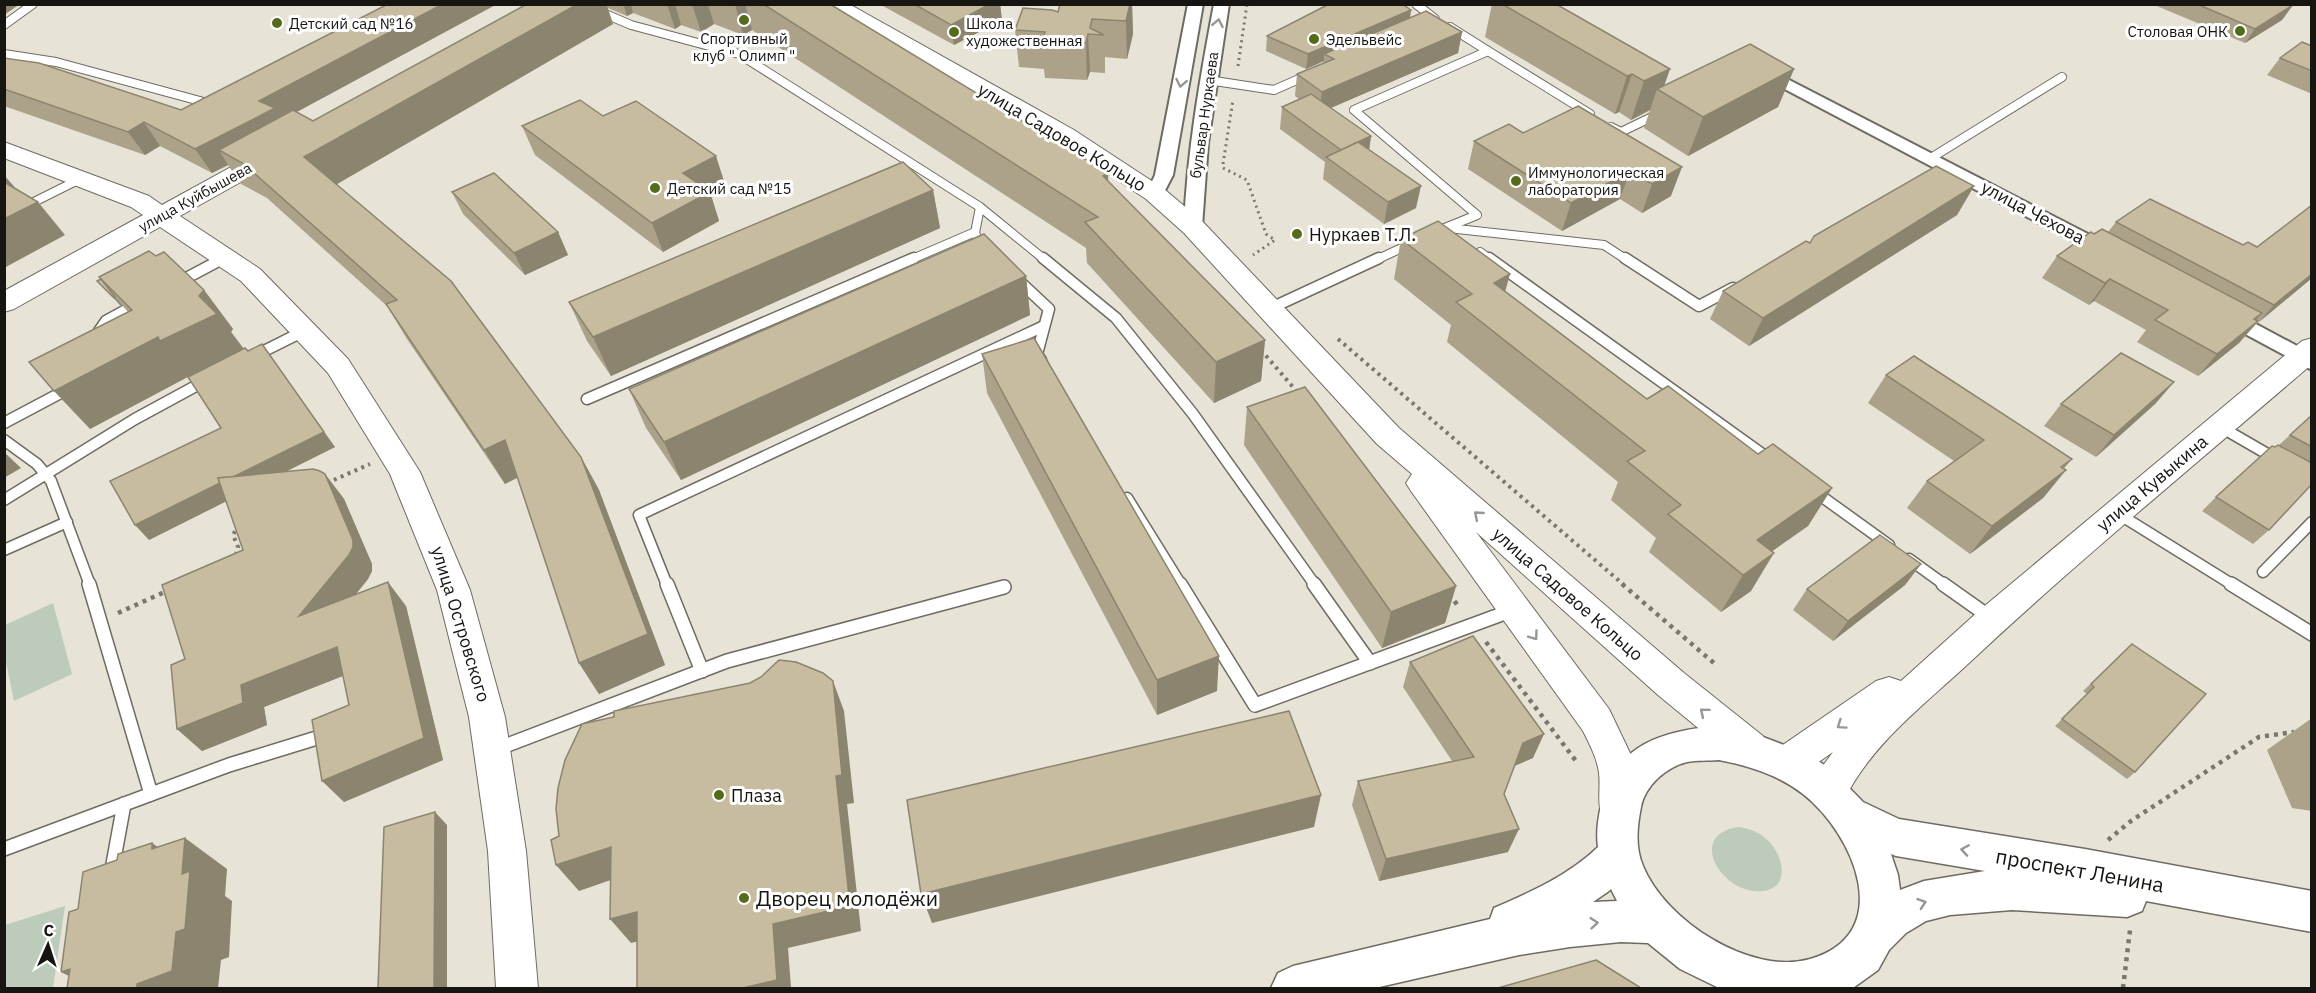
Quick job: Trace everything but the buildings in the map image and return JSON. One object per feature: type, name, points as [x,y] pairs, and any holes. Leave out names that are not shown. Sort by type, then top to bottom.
[{"type":"main road","points":[[1617,811],[1626,787],[1642,767],[1664,753],[1690,745],[1719,743],[1750,748],[1787,763],[1840,804],[1866,840],[1877,864],[1881,889],[1881,913],[1861,960]]},
{"type":"main road","name":"проспект Ленина","points":[[1840,804],[1896,837],[2085,869],[2312,912]]},
{"type":"main road","name":"проспект Ленина","points":[[1617,811],[1615,832],[1618,855],[1626,878],[1638,901],[1655,923],[1712,974],[1729,974],[1760,982],[1790,985],[1818,981],[1834,975],[1861,960],[1901,910],[1939,897],[1988,892],[2072,891],[2312,918]]},
{"type":"main road","points":[[1453,946],[1559,901],[1603,872],[1618,855]]},
{"type":"main road","points":[[1293,988],[1453,946],[1571,925],[1625,920],[1655,923]]},
{"type":"street","name":"улица Садовое Кольцо","points":[[832,4],[1066,135],[1155,194],[1193,227],[1388,436],[1671,684],[1750,748]]},
{"type":"street","name":"бульвар Нуркаева","points":[[1155,194],[1164,175],[1196,4]]},
{"type":"street","name":"бульвар Нуркаева","points":[[1193,227],[1193,195],[1208,80],[1222,4]]},
{"type":"street","name":"улица Чехова","points":[[1752,66],[1931,158],[1947,172],[2127,262]]},
{"type":"street","name":"улица Куйбышева","points":[[4,303],[291,144]]},
{"type":"street","name":"улица Островского","points":[[4,148],[85,176],[165,213],[228,257],[274,296],[307,329],[356,390],[395,453],[430,524],[456,594],[486,703],[508,853],[517,988]]},
{"type":"street","points":[[2210,306],[2308,355]]},
{"type":"street","name":"улица Кувыкина","points":[[1840,804],[1830,786],[1865,736],[1993,619],[2219,426],[2308,355]]},
{"type":"street","name":"улица Садовое Кольцо","points":[[1388,436],[1596,720],[1609,745],[1620,778],[1617,811]]},
{"type":"street","name":"улица Кувыкина","points":[[1787,763],[1993,619]]},
{"type":"lane","points":[[4,25],[33,4]]},
{"type":"lane","points":[[582,4],[631,25],[739,54],[981,207],[1116,318],[1193,414],[1370,663]]},
{"type":"lane","points":[[1416,4],[1621,132],[1671,107]]},
{"type":"lane","points":[[1426,24],[1437,19]]},
{"type":"lane","points":[[1425,237],[1477,215],[1354,110],[1488,51]]},
{"type":"lane","points":[[4,54],[56,62],[213,104],[223,99]]},
{"type":"lane","points":[[1208,80],[1274,90],[1317,71]]},
{"type":"lane","points":[[1931,158],[2062,77]]},
{"type":"lane","points":[[4,217],[85,176]]},
{"type":"lane","points":[[981,207],[975,232],[977,243],[993,257]]},
{"type":"lane","points":[[1445,227],[1464,241]]},
{"type":"lane","points":[[1445,227],[1604,245],[1699,306],[1740,284]]},
{"type":"lane","points":[[587,399],[975,232]]},
{"type":"lane","points":[[1269,309],[1414,242]]},
{"type":"lane","points":[[1474,248],[1781,468]]},
{"type":"lane","points":[[166,289],[228,257]]},
{"type":"lane","points":[[1009,272],[1049,309],[1037,354],[1050,374]]},
{"type":"lane","points":[[113,347],[100,335],[101,326],[113,316],[145,300]]},
{"type":"lane","points":[[702,670],[639,514],[1044,326]]},
{"type":"lane","points":[[247,360],[307,329]]},
{"type":"lane","points":[[4,500],[135,419],[217,375]]},
{"type":"lane","points":[[4,423],[77,384]]},
{"type":"lane","points":[[2219,426],[2291,467]]},
{"type":"lane","points":[[4,440],[37,464],[46,474],[67,522],[101,621],[151,794]]},
{"type":"lane","points":[[1800,481],[1993,619]]},
{"type":"lane","points":[[1118,484],[1255,705],[1515,609]]},
{"type":"lane","points":[[2117,513],[2312,634]]},
{"type":"lane","points":[[4,550],[67,522]]},
{"type":"lane","points":[[2263,572],[2312,522]]},
{"type":"lane","points":[[494,750],[727,661],[1004,586]]},
{"type":"lane","points":[[4,849],[229,765],[320,737]]},
{"type":"lane","points":[[109,885],[124,804]]},
{"type":"path","points":[[1221,179],[1247,4]]},
{"type":"path","points":[[1223,168],[1247,180],[1266,234],[1275,240],[1250,257]]},
{"type":"path","points":[[1335,337],[1715,664]]},
{"type":"path","points":[[1261,350],[1300,395]]},
{"type":"path","points":[[320,486],[395,453]]},
{"type":"path","points":[[235,558],[238,553],[233,535],[234,529],[245,520]]},
{"type":"path","points":[[1443,586],[1576,761]]},
{"type":"path","points":[[101,621],[175,587]]},
{"type":"path","points":[[2105,842],[2131,821],[2259,737],[2301,731]]},
{"type":"path","points":[[2123,988],[2130,928]]},
{"type":"green space","points":[[53,603],[72,674],[14,701],[5,657],[5,625]]},
{"type":"green space","points":[[1739,827],[1759,834],[1776,851],[1782,868],[1778,883],[1772,888],[1763,891],[1748,890],[1734,884],[1715,864],[1712,852],[1714,841],[1723,832]]},
{"type":"green space","points":[[65,906],[53,988],[5,988],[5,925]]},
{"type":"place","name":"Спортивный клуб \" Олимп \"","points":[[744,20]]},
{"type":"place","name":"Детский сад №16","points":[[277,23]]},
{"type":"place","name":"Столовая ОНК","points":[[2240,31]]},
{"type":"place","name":"Школа художественная","points":[[954,32]]},
{"type":"place","name":"Эдельвейс","points":[[1314,39]]},
{"type":"place","name":"Иммунологическая лаборатория","points":[[1516,181]]},
{"type":"place","name":"Детский сад №15","points":[[655,188]]},
{"type":"place","name":"Нуркаев Т.Л.","points":[[1297,234]]},
{"type":"place","name":"Плаза","points":[[719,795]]},
{"type":"place","name":"Дворец молодёжи","points":[[744,898]]}]
